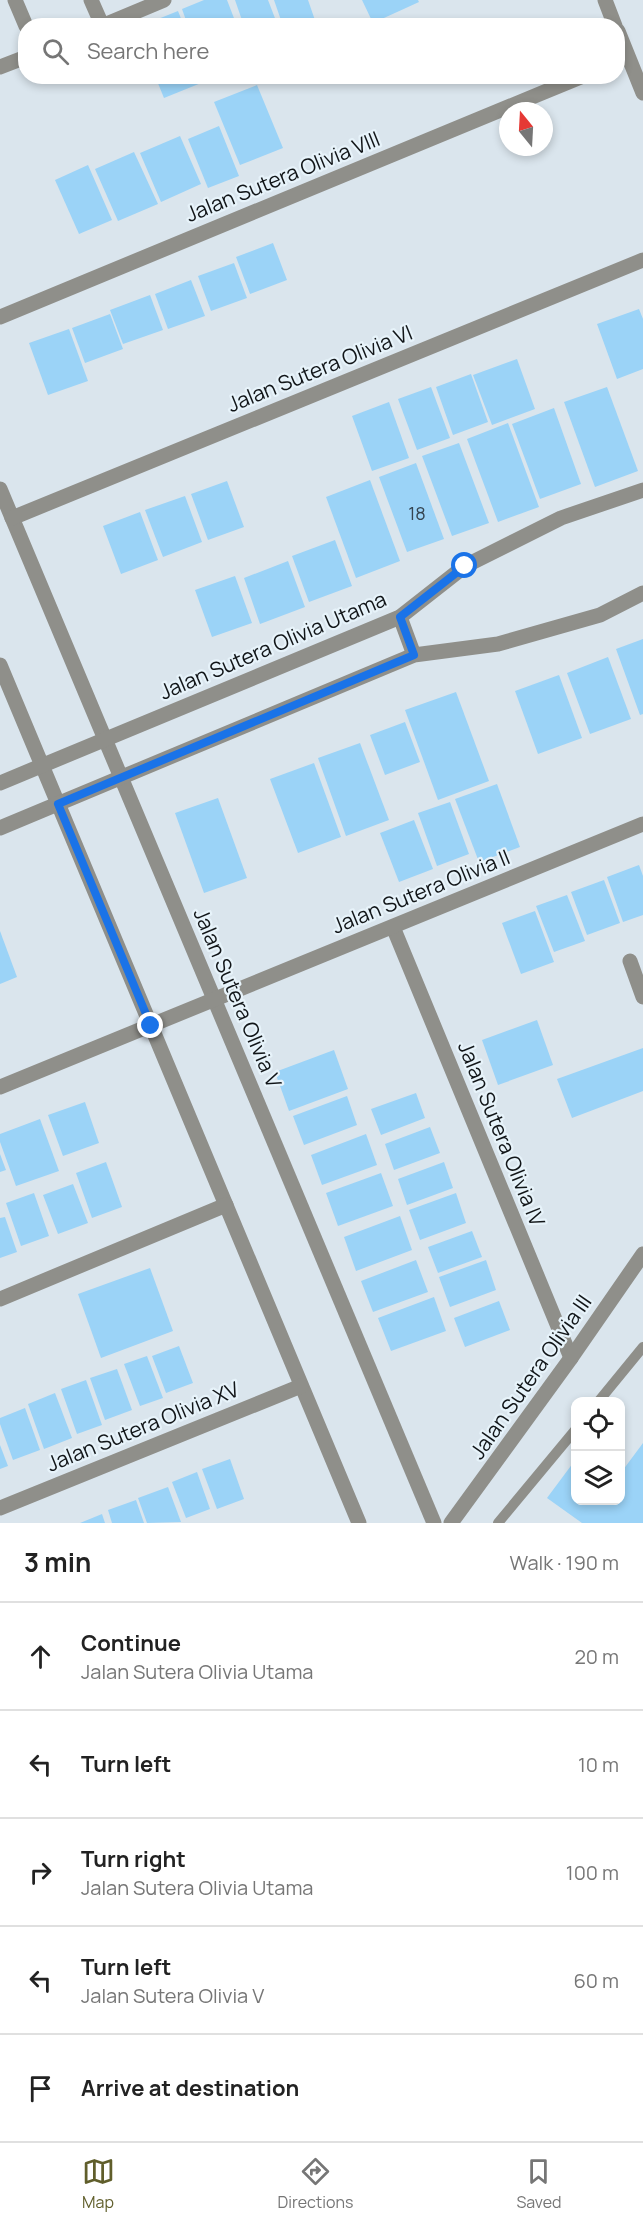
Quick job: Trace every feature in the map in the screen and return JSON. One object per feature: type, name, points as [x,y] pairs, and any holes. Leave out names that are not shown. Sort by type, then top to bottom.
[{"type":"street","points":[[15,0],[23,18]]},
{"type":"street","points":[[92,0],[99,18]]},
{"type":"street","points":[[119,18],[164,0]]},
{"type":"street","points":[[605,0],[612,18]]},
{"type":"street","points":[[0,67],[18,60]]},
{"type":"street","points":[[625,63],[643,93]]},
{"type":"street","name":"Jalan Sutera Olivia VIII","points":[[0,316],[564,84]]},
{"type":"street","name":"Jalan Sutera Olivia VI","points":[[12,518],[643,260]]},
{"type":"street","name":"Jalan Sutera Olivia V","points":[[0,489],[434,1523]]},
{"type":"street","name":"Jalan Sutera Olivia Utama","points":[[0,783],[400,617],[465,566],[561,518],[643,490]]},
{"type":"street","points":[[0,828],[414,655],[498,644],[600,615],[643,593]]},
{"type":"street","points":[[400,617],[414,655]]},
{"type":"street","points":[[0,665],[359,1523]]},
{"type":"street","name":"Jalan Sutera Olivia II","points":[[0,1087],[643,824]]},
{"type":"street","name":"Jalan Sutera Olivia IV","points":[[393,927],[571,1358]]},
{"type":"street","points":[[630,961],[643,997]]},
{"type":"street","points":[[0,1299],[226,1205]]},
{"type":"street","name":"Jalan Sutera Olivia III","points":[[451,1523],[571,1358],[643,1254]]},
{"type":"street","name":"Jalan Sutera Olivia XV","points":[[0,1508],[301,1386]]},
{"type":"lane","points":[[601,1397],[643,1347]]},
{"type":"lane","points":[[498,1523],[571,1435]]},
{"type":"building","points":[[204,0],[227,0],[234,18],[185,18],[182,9]]},
{"type":"building","points":[[235,0],[268,0],[275,18],[241,18]]},
{"type":"building","points":[[274,0],[308,0],[314,18],[280,18]]},
{"type":"building","points":[[362,0],[418,0],[419,2],[384,18],[371,18]]},
{"type":"building","points":[[178,11],[181,18],[160,18]]},
{"type":"building","points":[[158,84],[199,84],[164,98]]},
{"type":"building","points":[[257,85],[283,148],[240,165],[214,102]]},
{"type":"building","points":[[219,126],[239,176],[208,188],[188,139]]},
{"type":"building","points":[[180,136],[201,184],[161,202],[140,153]]},
{"type":"building","points":[[134,152],[158,204],[118,221],[95,169]]},
{"type":"building","points":[[88,165],[112,220],[79,234],[55,180]]},
{"type":"building","points":[[273,243],[287,280],[250,294],[236,257]]},
{"type":"building","points":[[234,263],[247,298],[211,311],[198,276]]},
{"type":"building","points":[[191,280],[205,316],[168,329],[155,294]]},
{"type":"building","points":[[150,295],[163,330],[123,344],[110,310]]},
{"type":"building","points":[[639,309],[643,319],[643,369],[617,379],[597,324]]},
{"type":"building","points":[[110,314],[123,349],[85,363],[72,328]]},
{"type":"building","points":[[69,329],[88,381],[48,395],[29,343]]},
{"type":"building","points":[[517,359],[535,409],[492,425],[473,375]]},
{"type":"building","points":[[471,374],[488,422],[453,435],[436,387]]},
{"type":"building","points":[[431,387],[450,438],[417,450],[398,399]]},
{"type":"building","points":[[607,387],[638,471],[595,487],[564,402]]},
{"type":"building","points":[[389,402],[409,458],[372,471],[352,416]]},
{"type":"building","points":[[554,408],[581,484],[540,499],[512,424]]},
{"type":"building","points":[[508,423],[539,507],[498,522],[467,439]]},
{"type":"building","points":[[459,443],[489,523],[452,536],[422,456]]},
{"type":"building","points":[[416,463],[444,539],[407,552],[379,477]]},
{"type":"building","points":[[370,480],[400,561],[356,578],[326,497]]},
{"type":"building","points":[[227,481],[244,527],[208,540],[191,494]]},
{"type":"building","points":[[185,496],[202,542],[163,557],[145,510]]},
{"type":"building","points":[[140,512],[158,560],[121,574],[103,526]]},
{"type":"building","points":[[335,540],[352,586],[309,602],[292,556]]},
{"type":"building","points":[[288,561],[305,607],[260,624],[244,578]]},
{"type":"building","points":[[235,576],[252,623],[212,637],[195,590]]},
{"type":"building","points":[[643,639],[643,714],[640,715],[616,649]]},
{"type":"building","points":[[608,657],[631,719],[590,734],[567,673]]},
{"type":"building","points":[[559,675],[582,738],[538,754],[515,691]]},
{"type":"building","points":[[456,692],[489,781],[438,800],[405,710]]},
{"type":"building","points":[[405,722],[420,762],[385,775],[370,735]]},
{"type":"building","points":[[360,743],[389,820],[346,836],[318,758]]},
{"type":"building","points":[[314,763],[341,837],[298,853],[270,779]]},
{"type":"building","points":[[497,784],[520,847],[479,862],[455,799]]},
{"type":"building","points":[[218,798],[247,878],[204,893],[175,813]]},
{"type":"building","points":[[450,802],[469,854],[437,866],[418,813]]},
{"type":"building","points":[[414,820],[433,869],[399,882],[380,833]]},
{"type":"building","points":[[639,865],[643,876],[643,915],[623,922],[607,877]]},
{"type":"building","points":[[604,880],[620,923],[587,935],[571,892]]},
{"type":"building","points":[[567,895],[585,941],[554,952],[536,906]]},
{"type":"building","points":[[535,911],[554,962],[521,974],[502,923]]},
{"type":"building","points":[[0,931],[17,977],[0,984]]},
{"type":"building","points":[[537,1020],[553,1065],[498,1085],[482,1040]]},
{"type":"building","points":[[643,1048],[643,1091],[572,1118],[557,1079]]},
{"type":"building","points":[[334,1050],[348,1089],[289,1111],[275,1072]]},
{"type":"building","points":[[416,1093],[425,1118],[381,1135],[371,1109]]},
{"type":"building","points":[[347,1096],[357,1125],[304,1145],[293,1116]]},
{"type":"building","points":[[85,1102],[99,1143],[63,1156],[48,1115]]},
{"type":"building","points":[[40,1119],[59,1171],[16,1186],[0,1142],[0,1134]]},
{"type":"building","points":[[430,1127],[440,1153],[394,1170],[385,1144]]},
{"type":"building","points":[[366,1134],[377,1165],[322,1185],[311,1155]]},
{"type":"building","points":[[0,1154],[6,1170],[0,1172]]},
{"type":"building","points":[[106,1162],[122,1207],[92,1218],[76,1173]]},
{"type":"building","points":[[444,1162],[453,1188],[407,1205],[398,1179]]},
{"type":"building","points":[[381,1173],[393,1206],[338,1226],[326,1193]]},
{"type":"building","points":[[73,1184],[88,1223],[58,1234],[43,1195]]},
{"type":"building","points":[[34,1193],[49,1236],[21,1246],[6,1203]]},
{"type":"building","points":[[456,1193],[466,1223],[420,1240],[409,1210]]},
{"type":"building","points":[[400,1216],[412,1250],[356,1271],[344,1237]]},
{"type":"building","points":[[5,1217],[17,1252],[0,1258],[0,1218]]},
{"type":"building","points":[[472,1231],[482,1257],[438,1273],[428,1247]]},
{"type":"building","points":[[416,1260],[428,1292],[373,1312],[361,1281]]},
{"type":"building","points":[[486,1260],[496,1290],[450,1307],[439,1277]]},
{"type":"building","points":[[150,1268],[173,1331],[101,1358],[78,1294]]},
{"type":"building","points":[[434,1297],[446,1331],[391,1351],[378,1318]]},
{"type":"building","points":[[499,1301],[510,1330],[465,1347],[454,1318]]},
{"type":"building","points":[[179,1346],[193,1383],[166,1393],[152,1356]]},
{"type":"building","points":[[147,1356],[163,1398],[140,1406],[124,1364]]},
{"type":"building","points":[[117,1369],[132,1410],[105,1420],[90,1378]]},
{"type":"building","points":[[86,1380],[102,1425],[77,1434],[61,1389]]},
{"type":"building","points":[[55,1393],[72,1438],[44,1449],[28,1404]]},
{"type":"building","points":[[25,1408],[40,1450],[13,1460],[0,1418]]},
{"type":"building","points":[[643,1443],[643,1523],[582,1523],[547,1498],[571,1466],[571,1505],[625,1505],[625,1467]]},
{"type":"building","points":[[0,1445],[8,1466],[0,1469]]},
{"type":"building","points":[[230,1459],[244,1499],[217,1509],[202,1469]]},
{"type":"building","points":[[197,1472],[210,1509],[186,1518],[172,1482]]},
{"type":"building","points":[[168,1487],[181,1522],[147,1523],[138,1498]]},
{"type":"building","points":[[136,1500],[144,1523],[112,1523],[108,1510]]},
{"type":"building","points":[[102,1514],[105,1523],[80,1523]]},
{"type":"route","points":[[151,1026],[58,804],[414,655],[400,617],[465,566]]}]
